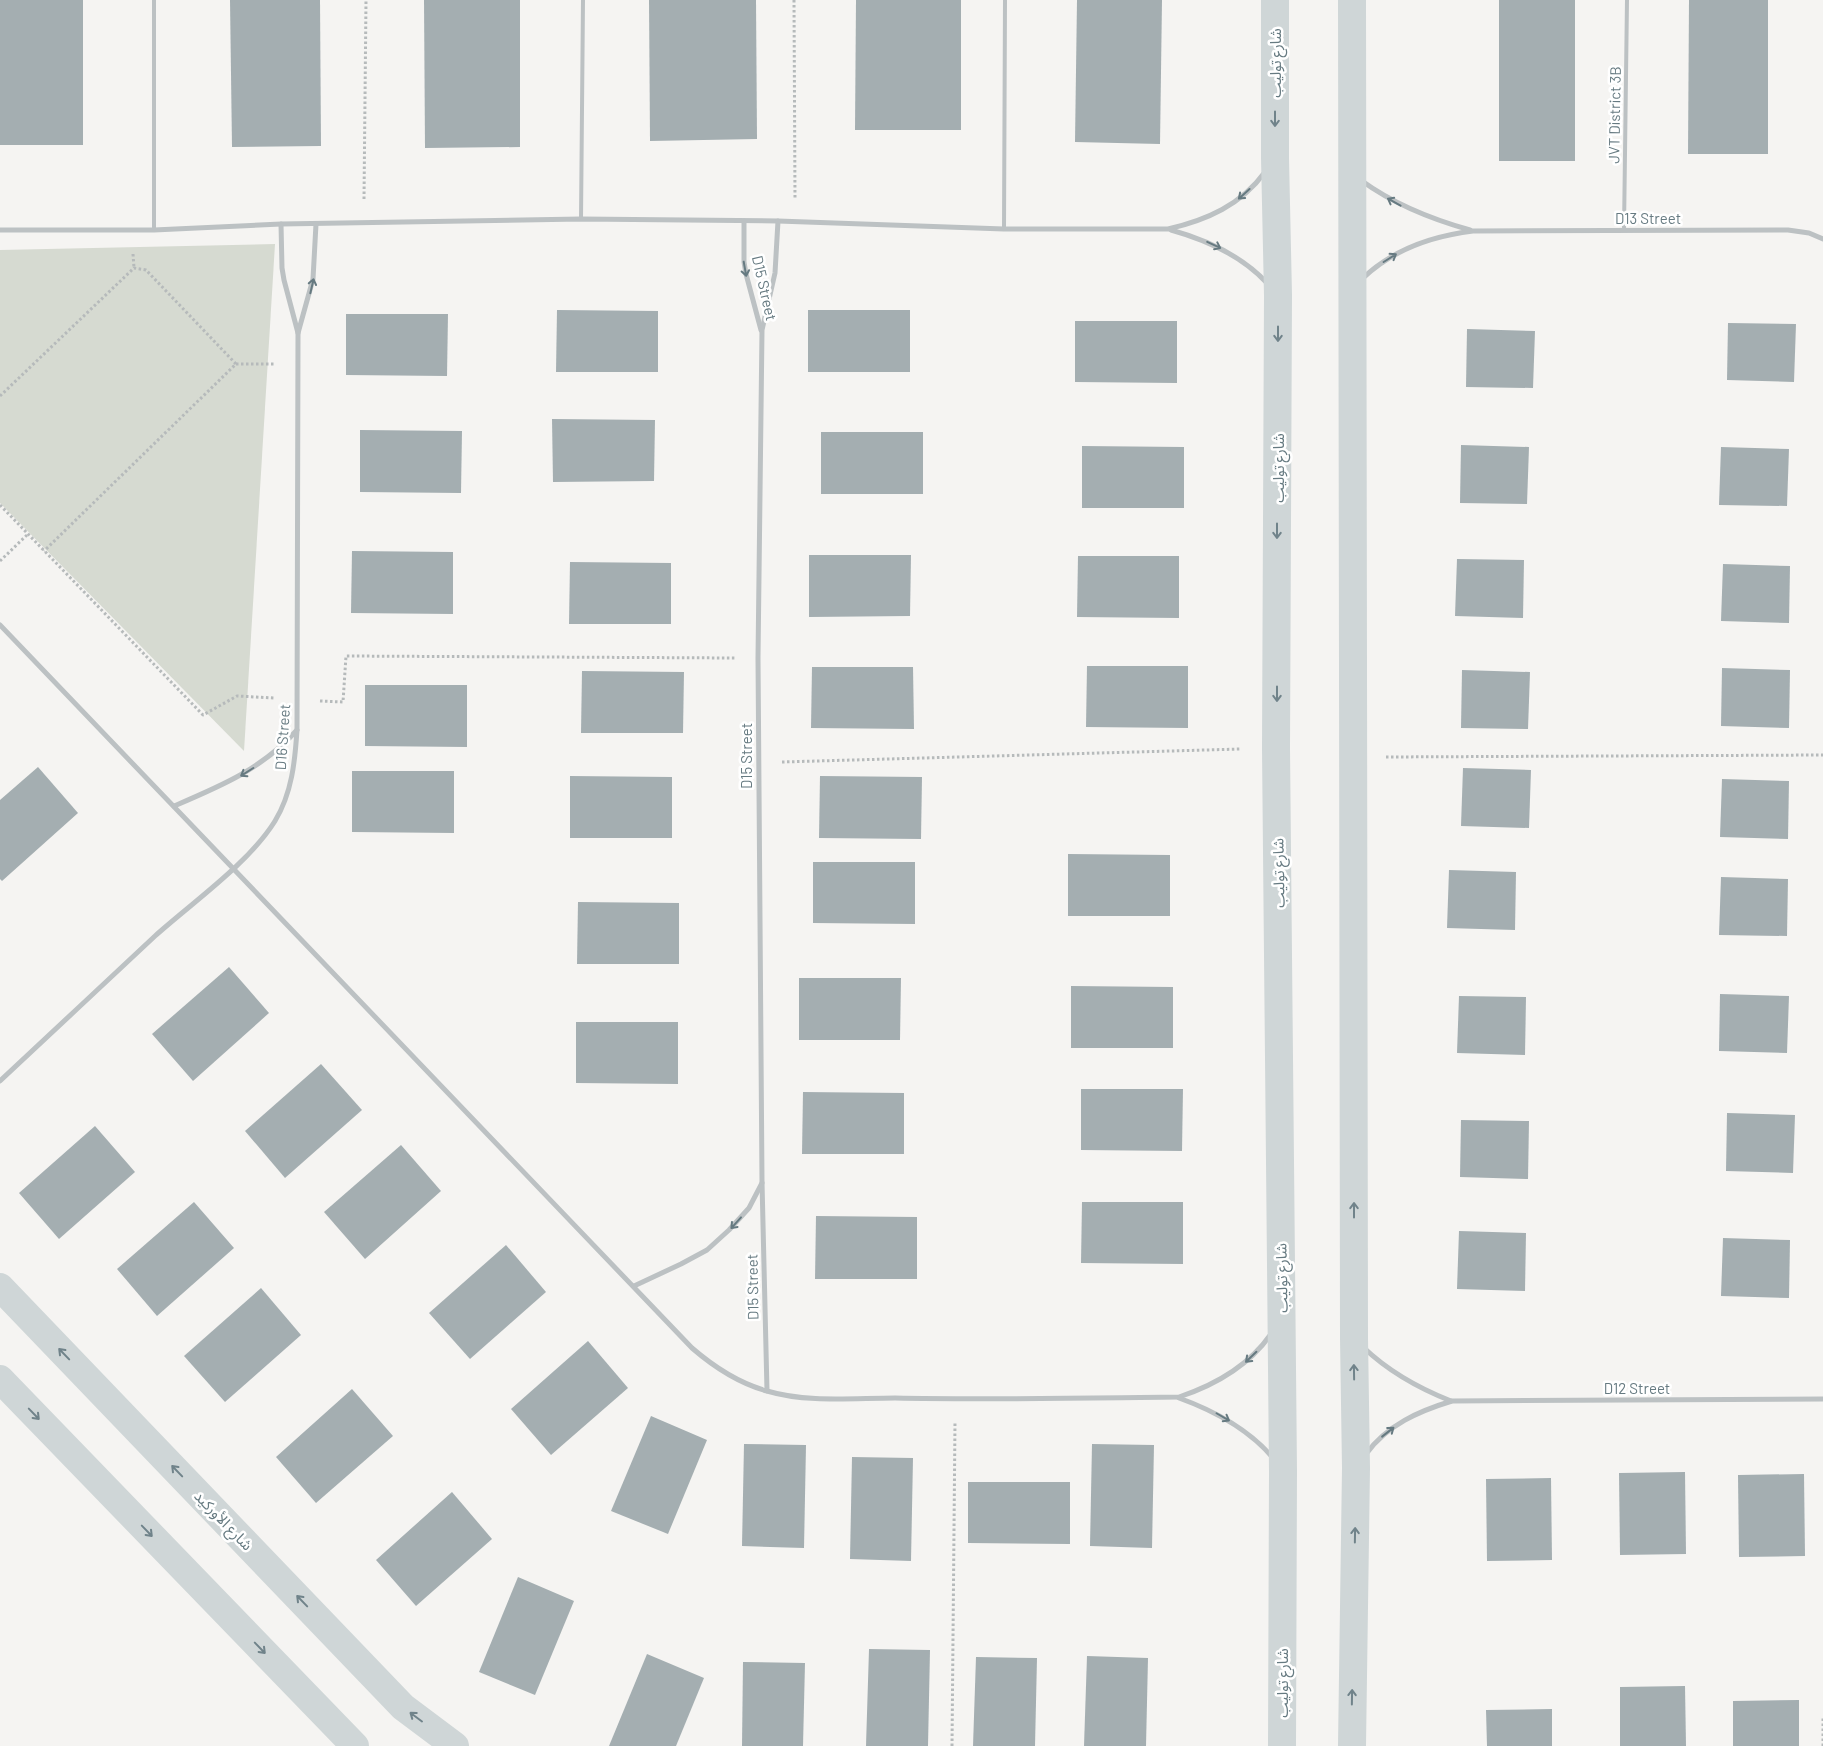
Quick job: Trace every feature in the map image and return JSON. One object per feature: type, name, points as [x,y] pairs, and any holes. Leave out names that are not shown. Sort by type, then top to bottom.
[{"type":"street","name":"شارع توليب","points":[[1275,0],[1275,158],[1278,296],[1276,748],[1283,1471],[1282,1746]]},
{"type":"street","points":[[1352,0],[1354,1338],[1356,1468],[1352,1746]]},
{"type":"street","points":[[0,230],[154,230],[282,224],[581,219],[778,221],[1004,230],[1168,229],[1194,224],[1219,213],[1241,198],[1260,180],[1275,158]]},
{"type":"street","name":"D13 Street","points":[[1352,174],[1396,204],[1421,215],[1473,231]]},
{"type":"street","name":"D15 Street","points":[[744,221],[744,262],[762,330]]},
{"type":"street","name":"D15 Street","points":[[767,1391],[762,1182],[758,658],[762,330],[775,273],[778,221]]},
{"type":"street","name":"D16 Street","points":[[0,1081],[256,846],[275,820],[289,791],[295,760],[297,730],[298,333],[284,280],[282,224]]},
{"type":"street","name":"D16 Street","points":[[298,333],[313,279],[316,224]]},
{"type":"street","points":[[1168,229],[1194,236],[1217,246],[1240,260],[1260,276],[1278,296]]},
{"type":"street","name":"D13 Street","points":[[1353,288],[1369,272],[1408,248],[1443,235],[1473,231],[1788,230],[1809,233],[1823,239]]},
{"type":"street","points":[[0,625],[692,1348],[708,1362],[746,1384],[767,1391],[809,1397],[955,1399],[1179,1397],[1204,1388],[1228,1376],[1249,1360],[1282,1319]]},
{"type":"street","points":[[174,806],[241,776],[282,747],[297,730]]},
{"type":"street","name":"D15 Street","points":[[634,1286],[706,1250],[729,1230],[749,1208],[762,1182]]},
{"type":"street","name":"شارع الأوركيد","points":[[0,1287],[403,1707],[455,1746]]},
{"type":"street","name":"D12 Street","points":[[1354,1338],[1402,1378],[1452,1401]]},
{"type":"street","points":[[0,1379],[355,1746]]},
{"type":"street","points":[[1179,1397],[1203,1406],[1226,1418],[1247,1433],[1283,1471]]},
{"type":"street","name":"D12 Street","points":[[1356,1468],[1370,1448],[1387,1432],[1407,1418],[1429,1408],[1452,1401],[1823,1399]]},
{"type":"lane","points":[[154,0],[154,230]]},
{"type":"lane","points":[[581,219],[582,0]]},
{"type":"lane","points":[[1004,230],[1005,0]]},
{"type":"lane","name":"JVT District 3B","points":[[1624,230],[1626,0]]},
{"type":"path","points":[[364,223],[366,0]]},
{"type":"path","points":[[794,0],[795,222]]},
{"type":"path","points":[[0,396],[134,268],[146,270],[236,364]]},
{"type":"path","points":[[44,551],[236,364],[298,364]]},
{"type":"path","points":[[0,505],[203,715],[237,696],[343,702],[346,656],[758,658]]},
{"type":"path","points":[[0,561],[28,534]]},
{"type":"path","points":[[759,763],[1276,748]]},
{"type":"path","points":[[1354,757],[1823,755]]},
{"type":"path","points":[[952,1746],[955,1399]]},
{"type":"path","points":[[1823,1716],[1823,1746]]},
{"type":"shaded area","points":[[275,244],[244,751],[0,503],[0,250]]},
{"type":"building","points":[[0,0],[83,0],[83,145],[0,145]]},
{"type":"building","points":[[230,0],[320,0],[321,146],[232,147]]},
{"type":"building","points":[[424,0],[520,0],[520,147],[425,148]]},
{"type":"building","points":[[649,0],[756,0],[757,139],[650,141]]},
{"type":"building","points":[[856,0],[961,0],[961,130],[855,130]]},
{"type":"building","points":[[1077,0],[1162,0],[1160,144],[1075,142]]},
{"type":"building","points":[[1499,0],[1575,0],[1575,161],[1499,161]]},
{"type":"building","points":[[1689,0],[1768,0],[1768,154],[1688,154]]},
{"type":"building","points":[[557,310],[658,311],[658,372],[556,372]]},
{"type":"building","points":[[808,310],[910,310],[910,372],[808,372]]},
{"type":"building","points":[[346,314],[448,314],[447,376],[346,375]]},
{"type":"building","points":[[1075,321],[1177,321],[1177,383],[1075,382]]},
{"type":"building","points":[[1728,323],[1796,324],[1794,382],[1727,380]]},
{"type":"building","points":[[1467,329],[1535,331],[1533,388],[1466,387]]},
{"type":"building","points":[[552,419],[655,420],[654,481],[553,482]]},
{"type":"building","points":[[360,430],[462,431],[461,493],[360,492]]},
{"type":"building","points":[[821,432],[923,432],[923,494],[821,494]]},
{"type":"building","points":[[1461,445],[1529,447],[1527,504],[1460,503]]},
{"type":"building","points":[[1082,446],[1184,447],[1184,508],[1082,508]]},
{"type":"building","points":[[1721,447],[1789,449],[1787,506],[1719,505]]},
{"type":"building","points":[[352,551],[453,552],[453,614],[351,613]]},
{"type":"building","points":[[809,555],[911,555],[910,616],[809,617]]},
{"type":"building","points":[[1078,556],[1179,556],[1179,618],[1077,617]]},
{"type":"building","points":[[1457,559],[1524,560],[1523,618],[1455,616]]},
{"type":"building","points":[[570,562],[671,563],[671,624],[569,624]]},
{"type":"building","points":[[1723,564],[1790,566],[1789,623],[1721,621]]},
{"type":"building","points":[[1087,666],[1188,666],[1188,728],[1086,727]]},
{"type":"building","points":[[812,667],[913,667],[914,729],[811,728]]},
{"type":"building","points":[[1722,668],[1790,670],[1789,728],[1721,726]]},
{"type":"building","points":[[1462,670],[1530,672],[1528,729],[1461,728]]},
{"type":"building","points":[[582,671],[684,672],[683,733],[581,733]]},
{"type":"building","points":[[365,685],[467,685],[467,747],[365,746]]},
{"type":"building","points":[[38,767],[78,813],[2,881],[0,879],[0,800]]},
{"type":"building","points":[[1463,768],[1531,770],[1529,828],[1461,826]]},
{"type":"building","points":[[352,771],[454,771],[454,833],[352,832]]},
{"type":"building","points":[[570,776],[672,777],[672,838],[570,838]]},
{"type":"building","points":[[820,776],[922,777],[921,839],[819,838]]},
{"type":"building","points":[[1722,779],[1789,781],[1788,839],[1720,837]]},
{"type":"building","points":[[1068,854],[1170,855],[1170,916],[1068,916]]},
{"type":"building","points":[[813,862],[915,862],[915,924],[813,923]]},
{"type":"building","points":[[1449,870],[1516,872],[1515,930],[1447,928]]},
{"type":"building","points":[[1721,877],[1788,879],[1787,936],[1719,935]]},
{"type":"building","points":[[578,902],[679,903],[679,964],[577,964]]},
{"type":"building","points":[[229,967],[269,1013],[193,1081],[152,1034]]},
{"type":"building","points":[[799,978],[901,978],[900,1040],[799,1040]]},
{"type":"building","points":[[1071,986],[1173,987],[1173,1048],[1071,1048]]},
{"type":"building","points":[[1720,994],[1789,996],[1787,1053],[1719,1051]]},
{"type":"building","points":[[1459,996],[1526,997],[1525,1055],[1457,1053]]},
{"type":"building","points":[[576,1022],[678,1022],[678,1084],[576,1083]]},
{"type":"building","points":[[321,1064],[362,1110],[285,1178],[245,1131]]},
{"type":"building","points":[[1081,1089],[1183,1089],[1182,1151],[1081,1150]]},
{"type":"building","points":[[803,1092],[904,1093],[904,1154],[802,1154]]},
{"type":"building","points":[[1727,1113],[1795,1115],[1793,1173],[1726,1171]]},
{"type":"building","points":[[1461,1120],[1529,1121],[1528,1179],[1460,1177]]},
{"type":"building","points":[[95,1126],[135,1172],[59,1239],[19,1193]]},
{"type":"building","points":[[401,1145],[441,1191],[365,1259],[324,1212]]},
{"type":"building","points":[[194,1202],[234,1248],[157,1316],[117,1269]]},
{"type":"building","points":[[1082,1202],[1183,1202],[1183,1264],[1081,1263]]},
{"type":"building","points":[[816,1216],[917,1217],[917,1279],[815,1279]]},
{"type":"building","points":[[1459,1231],[1526,1233],[1525,1291],[1457,1289]]},
{"type":"building","points":[[1723,1238],[1790,1240],[1789,1298],[1721,1296]]},
{"type":"building","points":[[506,1245],[546,1292],[470,1359],[429,1313]]},
{"type":"building","points":[[261,1288],[301,1335],[225,1402],[184,1356]]},
{"type":"building","points":[[588,1341],[628,1388],[551,1455],[511,1409]]},
{"type":"building","points":[[352,1389],[393,1436],[316,1503],[276,1457]]},
{"type":"building","points":[[651,1416],[707,1440],[668,1534],[611,1511]]},
{"type":"building","points":[[744,1444],[806,1445],[804,1548],[742,1546]]},
{"type":"building","points":[[1092,1444],[1154,1445],[1152,1548],[1090,1546]]},
{"type":"building","points":[[852,1457],[913,1458],[911,1561],[850,1559]]},
{"type":"building","points":[[1685,1472],[1686,1554],[1620,1555],[1619,1473]]},
{"type":"building","points":[[1804,1474],[1805,1556],[1739,1557],[1738,1475]]},
{"type":"building","points":[[1551,1478],[1552,1560],[1487,1561],[1486,1479]]},
{"type":"building","points":[[968,1482],[1070,1482],[1070,1544],[968,1543]]},
{"type":"building","points":[[452,1492],[492,1539],[416,1606],[376,1560]]},
{"type":"building","points":[[518,1577],[574,1601],[535,1695],[479,1672]]},
{"type":"building","points":[[869,1649],[930,1650],[928,1746],[866,1746]]},
{"type":"building","points":[[647,1654],[704,1678],[676,1746],[609,1746]]},
{"type":"building","points":[[1087,1656],[1148,1658],[1146,1746],[1084,1746]]},
{"type":"building","points":[[976,1657],[1037,1658],[1035,1746],[973,1746]]},
{"type":"building","points":[[743,1662],[805,1663],[803,1746],[742,1746]]},
{"type":"building","points":[[1685,1686],[1686,1746],[1620,1746],[1620,1687]]},
{"type":"building","points":[[1799,1700],[1799,1746],[1733,1746],[1733,1701]]},
{"type":"building","points":[[1552,1709],[1552,1746],[1487,1746],[1486,1710]]}]
